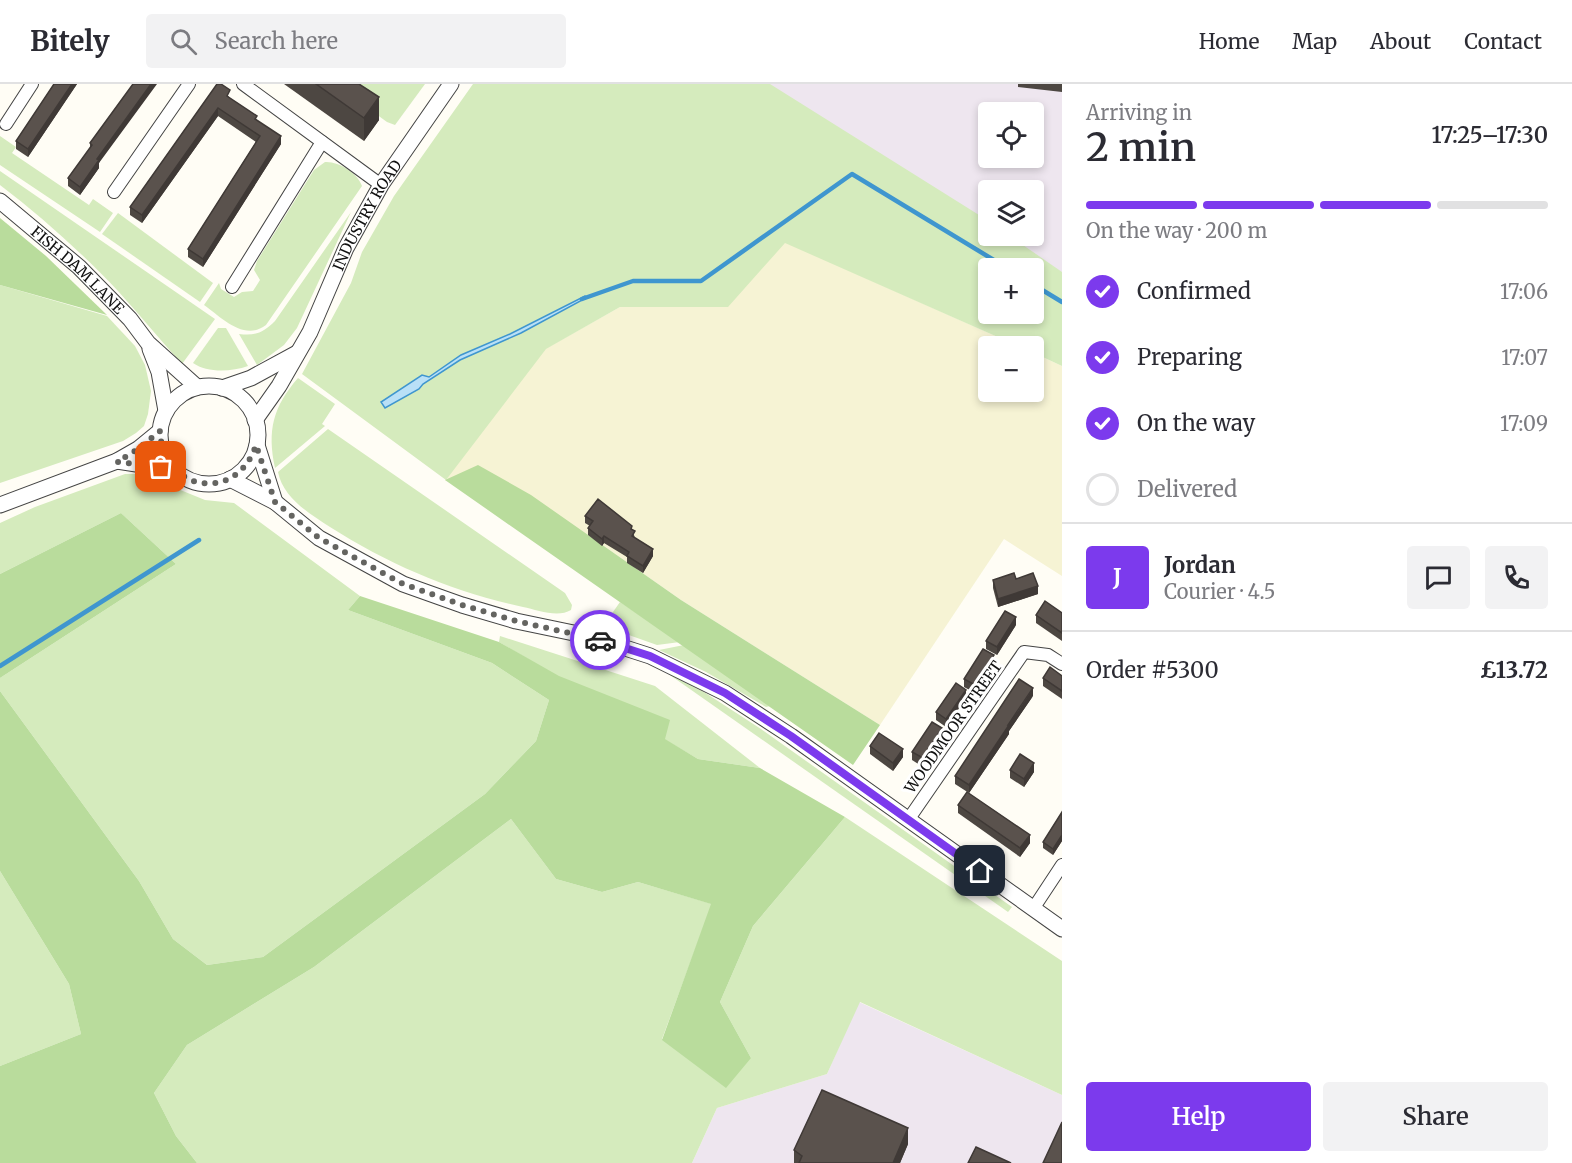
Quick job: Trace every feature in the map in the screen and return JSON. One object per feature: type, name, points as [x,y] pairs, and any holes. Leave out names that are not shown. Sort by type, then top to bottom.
[{"type":"street","points":[[6,124],[32,84]]},
{"type":"street","points":[[114,192],[189,84]]},
{"type":"street","points":[[243,84],[381,185]]},
{"type":"street","name":"INDUSTRY ROAD","points":[[255,420],[279,386],[310,332],[321,311],[346,248],[381,185],[451,84]]},
{"type":"street","points":[[240,281],[322,142]]},
{"type":"street","name":"FISH DAM LANE","points":[[0,201],[79,267],[130,319],[148,343],[197,387]]},
{"type":"street","name":"FISH DAM LANE","points":[[148,343],[159,372],[166,411]]},
{"type":"street","points":[[222,388],[243,400],[255,420],[258,433],[256,445],[247,465],[230,479],[213,483],[195,482],[175,470],[163,452],[160,431],[166,411],[180,396],[197,387],[222,388],[251,378],[297,353]]},
{"type":"street","points":[[0,505],[117,462],[160,431]]},
{"type":"street","points":[[256,445],[275,502]]},
{"type":"street","points":[[117,462],[175,470]]},
{"type":"street","points":[[230,479],[275,502],[319,538],[403,584],[516,621],[588,636],[650,656],[725,693],[791,736],[1062,929]]},
{"type":"street","name":"WOODMOOR STREET","points":[[908,820],[1024,652],[1048,655],[1062,664]]},
{"type":"street","points":[[1033,909],[1062,866]]},
{"type":"shaded area","points":[[765,84],[1062,84],[1062,283],[1044,271],[1044,258],[1024,258],[1005,246],[1044,246],[1044,180],[978,180],[978,227]]},
{"type":"shaded area","points":[[785,242],[996,336],[978,336],[978,402],[1044,402],[1044,358],[1062,366],[1062,576],[1004,539],[880,725],[681,600],[588,535],[445,480],[545,349],[620,307]]},
{"type":"shaded area","points":[[859,1002],[1062,1095],[1062,1163],[692,1163],[717,1108],[827,1074]]},
{"type":"green space","points":[[335,84],[425,84],[395,125],[387,122]]},
{"type":"green space","points":[[473,84],[770,84],[978,214],[978,246],[1024,246],[1042,258],[978,258],[978,324],[1044,324],[1044,260],[1062,272],[1062,366],[1044,358],[1044,336],[995,336],[785,243],[728,307],[620,307],[546,349],[446,480],[302,374],[351,283],[362,252],[394,196]]},
{"type":"green space","points":[[0,136],[16,147],[12,153],[89,205],[93,199],[113,213],[100,232],[0,165]]},
{"type":"green space","points":[[325,162],[347,169],[360,181],[362,186],[266,325],[258,330],[249,331],[233,326],[204,305],[219,283],[221,289],[234,297],[242,292],[253,291],[260,280],[254,270],[257,261],[314,170]]},
{"type":"green space","points":[[0,171],[215,319],[182,364],[118,291],[90,263],[0,185]]},
{"type":"green space","points":[[351,212],[297,328],[284,345],[257,365],[239,334],[258,333],[275,321]]},
{"type":"green space","points":[[118,213],[213,283],[200,302],[102,234]]},
{"type":"green space","points":[[0,218],[46,256],[107,315],[0,285]]},
{"type":"green space","points":[[0,285],[107,316],[135,346],[145,365],[151,391],[144,426],[123,441],[0,483]]},
{"type":"green space","points":[[218,328],[226,328],[248,366],[219,370],[205,369],[193,363]]},
{"type":"green space","points":[[298,378],[335,404],[322,424],[325,426],[275,468],[272,442],[274,420],[283,399]]},
{"type":"green space","points":[[328,429],[565,593],[572,605],[571,610],[560,613],[541,611],[497,601],[447,585],[399,565],[353,541],[306,511],[285,490],[278,472]]},
{"type":"green space","points":[[478,465],[531,495],[681,600],[880,725],[853,765],[445,480]]},
{"type":"green space","points":[[125,474],[141,474],[205,500],[234,503],[360,596],[348,610],[492,663],[549,700],[536,741],[485,794],[263,957],[207,965],[173,939],[139,881],[0,691],[0,678],[176,564],[121,513],[0,574],[0,523],[35,507]]},
{"type":"green space","points":[[121,513],[176,564],[0,678],[0,574]]},
{"type":"green space","points":[[360,596],[499,642],[559,676],[670,720],[665,739],[698,759],[760,768],[845,817],[753,926],[720,1002],[751,1058],[726,1088],[662,1040],[711,904],[638,882],[602,892],[556,879],[511,819],[314,967],[187,1045],[154,1093],[176,1136],[197,1163],[0,1163],[0,1066],[81,1034],[69,984],[0,871],[0,691],[139,881],[173,939],[207,965],[263,957],[485,794],[536,741],[549,700],[492,663],[348,610]]},
{"type":"green space","points":[[620,602],[680,642],[657,645],[609,628],[605,620]]},
{"type":"green space","points":[[500,636],[655,686],[760,768],[698,759],[499,642]]},
{"type":"green space","points":[[684,645],[770,706],[766,707],[706,672],[659,650]]},
{"type":"green space","points":[[667,673],[704,692],[761,729],[1012,907],[1008,912]]},
{"type":"green space","points":[[845,817],[1062,961],[1062,1095],[860,1002],[827,1074],[717,1108],[692,1163],[197,1163],[176,1136],[154,1093],[187,1045],[314,967],[511,819],[556,879],[602,892],[638,882],[712,904],[662,1039],[751,1058],[720,1002],[753,926]]},
{"type":"green space","points":[[0,871],[69,984],[81,1034],[0,1066]]},
{"type":"water","points":[[585,296],[586,298],[521,333],[460,360],[419,389],[385,408],[381,402],[422,375],[429,377],[461,355],[510,334]]},
{"type":"building","points":[[54,84],[72,84],[28,149],[16,141]]},
{"type":"building","points":[[133,84],[151,84],[97,159],[99,160],[80,187],[68,178],[92,145],[90,143]]},
{"type":"building","points":[[217,84],[230,90],[227,96],[257,116],[255,119],[281,136],[203,259],[188,249],[260,136],[218,108],[142,215],[130,207]]},
{"type":"building","points":[[316,84],[359,84],[379,97],[364,118]]},
{"type":"building","points":[[598,499],[632,526],[631,529],[635,531],[632,536],[653,549],[643,566],[627,556],[629,552],[604,536],[602,539],[588,528],[593,521],[585,516]]},
{"type":"building","points":[[1014,573],[1016,579],[1033,573],[1038,586],[998,599],[993,580]]},
{"type":"building","points":[[1045,601],[1062,613],[1062,633],[1036,615]]},
{"type":"building","points":[[1005,611],[1016,617],[997,647],[986,641]]},
{"type":"building","points":[[983,649],[994,655],[975,685],[964,679]]},
{"type":"building","points":[[1050,667],[1062,676],[1062,691],[1043,678]]},
{"type":"building","points":[[1019,679],[1033,688],[969,785],[955,776]]},
{"type":"building","points":[[956,683],[966,690],[946,719],[936,712]]},
{"type":"building","points":[[932,722],[942,728],[923,758],[912,752]]},
{"type":"building","points":[[879,733],[903,749],[893,763],[870,746]]},
{"type":"building","points":[[1020,754],[1034,763],[1024,779],[1010,770]]},
{"type":"building","points":[[967,792],[1030,835],[1020,848],[958,805]]},
{"type":"building","points":[[1062,812],[1062,835],[1053,849],[1043,842]]},
{"type":"building","points":[[822,1090],[908,1128],[893,1163],[799,1163],[802,1156],[794,1150]]},
{"type":"building","points":[[1062,1122],[1062,1163],[1043,1163]]},
{"type":"building","points":[[976,1147],[1011,1163],[968,1163]]},
{"type":"waterway","points":[[582,299],[633,281],[701,281],[852,174],[991,258]]},
{"type":"waterway","points":[[1044,291],[1062,302]]},
{"type":"waterway","points":[[0,666],[199,540]]},
{"type":"way so far","points":[[161,467],[117,462],[160,431],[163,452],[175,470],[195,482],[219,483],[240,473],[253,455],[256,445],[275,502],[319,538],[403,584],[516,621],[600,640]]},
{"type":"route","points":[[600,640],[650,656],[725,693],[791,736],[980,871]]}]
